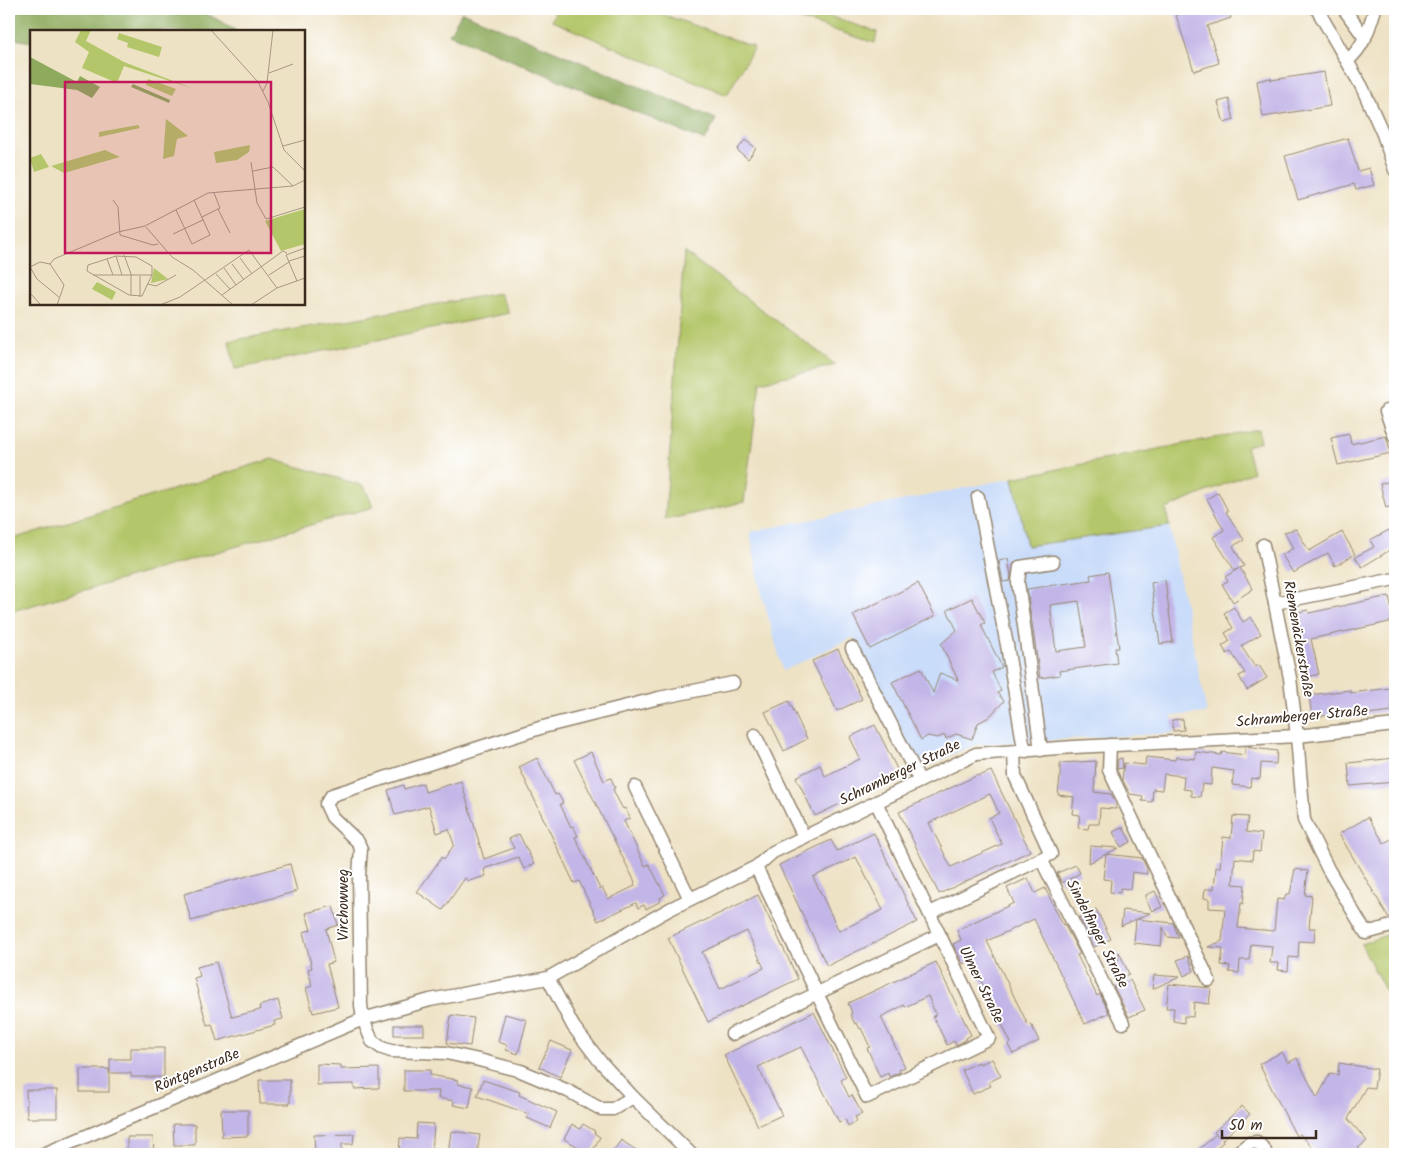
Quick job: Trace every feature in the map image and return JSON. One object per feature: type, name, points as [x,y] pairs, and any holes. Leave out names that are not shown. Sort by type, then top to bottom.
[{"type":"street","points":[[1317,9],[1362,87],[1383,134],[1395,170]]},
{"type":"street","points":[[1344,9],[1365,38]]},
{"type":"street","points":[[1348,60],[1358,52],[1375,9]]},
{"type":"street","points":[[1386,410],[1395,437]]},
{"type":"street","points":[[930,913],[1051,854],[1015,776],[1023,743],[1007,645],[978,497]]},
{"type":"street","name":"Riemenäckerstraße","points":[[1263,545],[1290,678],[1304,820],[1328,869],[1366,933],[1395,924]]},
{"type":"street","points":[[1041,750],[1018,582],[1020,566],[1053,562]]},
{"type":"street","points":[[1276,602],[1395,579]]},
{"type":"street","points":[[852,648],[920,781]]},
{"type":"street","name":"Virchowweg","points":[[363,1019],[361,1006],[359,875],[361,849],[358,842],[332,817],[326,804],[332,795],[543,727],[659,698],[733,684]]},
{"type":"street","name":"Schramberger Straße","points":[[548,978],[690,899],[756,867],[773,852],[976,754],[1297,736],[1395,724]]},
{"type":"street","points":[[755,735],[804,837]]},
{"type":"street","points":[[1110,746],[1109,770],[1209,980]]},
{"type":"street","points":[[635,787],[690,899]]},
{"type":"street","name":"Ulmer Straße","points":[[756,867],[867,1097],[989,1038],[876,802]]},
{"type":"street","name":"Sindelfinger Straße","points":[[1041,859],[1123,1023]]},
{"type":"street","points":[[732,1034],[940,935]]},
{"type":"street","points":[[548,978],[572,1026],[599,1060],[633,1097],[691,1154]]},
{"type":"street","name":"Röntgenstraße","points":[[44,1154],[363,1019],[430,1000],[548,978]]},
{"type":"street","points":[[363,1019],[372,1041],[382,1048],[391,1051],[446,1053],[521,1071],[568,1091],[601,1109],[613,1109],[633,1097]]},
{"type":"street","points":[[1235,1154],[1250,1143],[1256,1142],[1264,1149],[1266,1154]]},
{"type":"shaded area","points":[[1013,478],[1028,546],[1169,526],[1207,713],[1172,716],[1174,733],[979,744],[930,765],[928,761],[916,767],[853,637],[783,671],[760,587],[750,532]]},
{"type":"green space","points":[[9,9],[198,9],[235,29],[30,30],[30,42],[9,38]]},
{"type":"green space","points":[[556,9],[648,9],[754,47],[727,95],[552,21]]},
{"type":"green space","points":[[767,9],[808,9],[877,32],[875,43]]},
{"type":"green space","points":[[462,12],[716,119],[705,141],[449,34]]},
{"type":"green space","points":[[684,252],[836,365],[760,382],[744,502],[665,520]]},
{"type":"green space","points":[[499,293],[509,313],[235,369],[229,341]]},
{"type":"green space","points":[[1258,429],[1260,442],[1246,446],[1253,472],[1166,509],[1169,526],[1027,546],[1013,478]]},
{"type":"green space","points":[[272,459],[364,486],[373,507],[9,612],[9,540]]},
{"type":"green space","points":[[1395,932],[1395,1009],[1361,944]]},
{"type":"building","points":[[1174,9],[1228,9],[1231,18],[1207,26],[1219,63],[1194,71]]},
{"type":"building","points":[[1324,72],[1330,106],[1263,117],[1257,81]]},
{"type":"building","points":[[1229,99],[1234,120],[1224,123],[1218,102]]},
{"type":"building","points":[[1348,138],[1358,171],[1369,168],[1374,185],[1356,190],[1354,184],[1298,200],[1285,156]]},
{"type":"building","points":[[745,140],[756,148],[748,159],[737,150]]},
{"type":"building","points":[[1349,434],[1351,444],[1386,436],[1391,453],[1338,465],[1331,438]]},
{"type":"building","points":[[1395,481],[1395,505],[1386,508],[1380,484]]},
{"type":"building","points":[[1218,492],[1228,511],[1226,512],[1244,540],[1233,546],[1244,566],[1240,568],[1253,589],[1233,602],[1222,584],[1228,581],[1225,577],[1235,571],[1213,537],[1224,530],[1207,499]]},
{"type":"building","points":[[1296,529],[1309,551],[1342,532],[1355,554],[1335,566],[1328,553],[1293,573],[1282,555],[1293,548],[1284,532]]},
{"type":"building","points":[[1389,530],[1395,541],[1395,547],[1362,567],[1355,557],[1374,547],[1370,540]]},
{"type":"building","points":[[1008,559],[1011,575],[1010,581],[1003,582],[999,561]]},
{"type":"building","points":[[1108,572],[1119,648],[1115,648],[1117,663],[1059,671],[1060,675],[1040,678],[1027,589],[1091,580],[1090,575]],"holes":[[[1079,601],[1086,647],[1056,651],[1050,605]]]},
{"type":"building","points":[[1165,580],[1173,642],[1160,644],[1151,583]]},
{"type":"building","points":[[918,583],[935,616],[870,649],[853,615]]},
{"type":"building","points":[[1389,596],[1394,621],[1311,639],[1319,674],[1307,677],[1294,613],[1308,610],[1309,613]]},
{"type":"building","points":[[972,598],[985,623],[981,625],[1002,667],[992,672],[1001,691],[997,693],[1004,701],[989,717],[978,723],[972,739],[956,734],[946,739],[945,735],[937,738],[928,736],[921,740],[892,682],[921,668],[933,693],[940,673],[958,680],[941,644],[957,630],[947,610]]},
{"type":"building","points":[[1234,607],[1243,622],[1251,617],[1261,634],[1241,646],[1255,667],[1259,665],[1267,678],[1247,690],[1239,676],[1245,673],[1231,652],[1227,654],[1222,646],[1230,641],[1225,633],[1233,628],[1224,613]]},
{"type":"building","points":[[838,649],[862,699],[837,711],[812,661]]},
{"type":"building","points":[[1390,688],[1392,711],[1351,716],[1351,713],[1312,717],[1309,695],[1350,690],[1350,693]]},
{"type":"building","points":[[789,701],[807,739],[784,751],[765,712]]},
{"type":"building","points":[[1183,719],[1184,730],[1173,731],[1172,720]]},
{"type":"building","points":[[875,725],[900,775],[815,816],[796,777],[820,765],[825,776],[860,759],[850,737]]},
{"type":"building","points":[[1245,747],[1277,751],[1276,764],[1261,763],[1260,779],[1251,778],[1250,787],[1232,785],[1234,771],[1212,768],[1211,785],[1202,784],[1200,797],[1191,796],[1191,790],[1183,789],[1184,776],[1164,774],[1162,790],[1153,789],[1152,802],[1142,801],[1143,796],[1130,794],[1122,779],[1124,763],[1145,765],[1146,757],[1175,760],[1176,757],[1195,759],[1196,752],[1221,755],[1222,752],[1245,755]]},
{"type":"building","points":[[591,752],[604,781],[611,778],[618,800],[630,818],[624,821],[645,866],[649,864],[665,895],[660,898],[661,901],[646,909],[644,905],[638,908],[636,903],[598,921],[579,881],[574,883],[519,767],[537,758],[555,795],[558,794],[563,803],[560,804],[571,827],[573,826],[578,836],[575,837],[600,889],[602,887],[608,899],[635,886],[635,882],[574,760]]},
{"type":"building","points":[[1122,758],[1123,768],[1117,769],[1118,759]]},
{"type":"building","points":[[1395,758],[1395,782],[1350,786],[1348,763]]},
{"type":"building","points":[[1096,761],[1094,792],[1111,794],[1116,804],[1116,809],[1100,808],[1099,824],[1089,824],[1088,829],[1078,828],[1080,815],[1072,814],[1074,797],[1058,795],[1060,763]]},
{"type":"building","points":[[991,771],[1030,851],[939,894],[899,812]],"holes":[[[990,794],[999,813],[989,818],[1002,844],[951,867],[929,823]]]},
{"type":"building","points":[[461,781],[484,859],[514,848],[509,839],[519,834],[534,864],[524,869],[518,857],[486,868],[484,870],[486,876],[469,881],[465,878],[443,910],[417,892],[442,857],[444,859],[454,845],[449,829],[437,833],[429,806],[395,815],[388,790],[403,785],[404,789],[423,783],[425,792]]},
{"type":"building","points":[[1233,816],[1248,817],[1246,832],[1262,834],[1260,852],[1253,851],[1252,860],[1235,858],[1233,884],[1245,885],[1238,928],[1274,931],[1277,899],[1284,900],[1286,894],[1290,894],[1295,869],[1308,871],[1305,895],[1312,896],[1309,928],[1315,928],[1314,942],[1299,941],[1298,958],[1289,957],[1288,971],[1278,970],[1279,963],[1270,963],[1272,946],[1251,944],[1249,960],[1240,960],[1239,973],[1229,972],[1230,966],[1221,965],[1223,948],[1208,947],[1222,941],[1225,909],[1209,908],[1209,899],[1204,898],[1205,889],[1214,889],[1216,867],[1220,867],[1223,837],[1231,838]]},
{"type":"building","points":[[1368,817],[1384,843],[1395,837],[1395,917],[1389,918],[1339,834]]},
{"type":"building","points":[[1123,827],[1131,842],[1121,847],[1113,832]]},
{"type":"building","points":[[874,833],[917,922],[827,966],[779,865],[831,840],[837,851]],"holes":[[[856,857],[883,910],[839,931],[813,877]]]},
{"type":"building","points":[[1090,846],[1118,848],[1089,863]]},
{"type":"building","points":[[1106,854],[1142,858],[1147,874],[1132,872],[1130,889],[1120,888],[1120,893],[1110,892],[1111,880],[1103,879]]},
{"type":"building","points":[[290,864],[297,891],[191,921],[184,894]]},
{"type":"building","points":[[1076,865],[1080,873],[1062,883],[1057,873]]},
{"type":"building","points":[[1028,878],[1035,893],[1045,888],[1080,954],[1077,955],[1097,996],[1100,994],[1109,1013],[1085,1024],[1034,919],[987,941],[1028,1025],[1031,1024],[1039,1041],[1013,1054],[1008,1045],[1011,1043],[971,960],[963,964],[953,944],[961,940],[957,930],[1014,903],[1007,888]]},
{"type":"building","points":[[1155,891],[1162,907],[1152,911],[1146,900],[1146,895]]},
{"type":"building","points":[[758,895],[798,979],[708,1022],[668,938]],"holes":[[[747,931],[764,968],[720,989],[702,952]]]},
{"type":"building","points":[[333,906],[338,925],[326,929],[334,962],[327,964],[338,1007],[313,1013],[306,988],[312,986],[308,969],[312,968],[303,932],[311,930],[306,913]]},
{"type":"building","points":[[1096,909],[1111,939],[1094,947],[1079,917]]},
{"type":"building","points":[[1123,910],[1150,913],[1137,919],[1173,923],[1179,938],[1167,937],[1163,927],[1161,946],[1134,943],[1136,919],[1121,926]]},
{"type":"building","points":[[1119,952],[1129,974],[1120,978],[1117,971]]},
{"type":"building","points":[[1188,956],[1194,971],[1184,976],[1177,960]]},
{"type":"building","points":[[216,962],[232,1017],[260,1010],[259,1006],[278,1000],[283,1019],[274,1021],[275,1025],[217,1041],[212,1024],[207,1025],[194,978],[200,976],[197,967]]},
{"type":"building","points":[[936,962],[971,1035],[956,1045],[954,1041],[947,1045],[933,1016],[936,1015],[928,996],[905,1007],[904,1005],[881,1017],[905,1067],[899,1070],[900,1072],[889,1077],[888,1073],[880,1077],[867,1048],[870,1047],[861,1028],[857,1023],[855,1024],[850,1014],[852,1013],[848,1003]]},
{"type":"building","points":[[1154,975],[1180,977],[1152,989]]},
{"type":"building","points":[[1130,980],[1145,1010],[1129,1017],[1114,987]]},
{"type":"building","points":[[1169,984],[1211,988],[1209,1004],[1194,1002],[1193,1017],[1184,1016],[1184,1023],[1173,1021],[1174,1008],[1166,1008]]},
{"type":"building","points":[[814,1012],[846,1077],[841,1080],[849,1097],[852,1095],[862,1114],[855,1117],[857,1121],[848,1126],[845,1119],[839,1122],[801,1047],[758,1067],[782,1115],[758,1126],[724,1055]]},
{"type":"building","points":[[505,1014],[527,1020],[518,1054],[506,1050],[507,1045],[498,1042]]},
{"type":"building","points":[[451,1015],[474,1018],[470,1046],[447,1043]]},
{"type":"building","points":[[394,1025],[424,1025],[424,1035],[394,1035]]},
{"type":"building","points":[[551,1041],[572,1050],[560,1077],[539,1067]]},
{"type":"building","points":[[131,1048],[164,1048],[164,1077],[131,1077],[131,1073],[110,1073],[110,1059],[131,1059]]},
{"type":"building","points":[[1282,1052],[1288,1063],[1297,1058],[1317,1098],[1330,1074],[1338,1075],[1339,1063],[1377,1069],[1374,1088],[1366,1087],[1348,1119],[1367,1141],[1358,1148],[1364,1154],[1318,1154],[1300,1134],[1296,1136],[1259,1064]]},
{"type":"building","points":[[992,1059],[1001,1076],[989,1082],[991,1086],[973,1094],[962,1070],[979,1062],[980,1064]]},
{"type":"building","points":[[317,1064],[341,1065],[341,1069],[379,1068],[379,1088],[354,1089],[354,1084],[317,1085]]},
{"type":"building","points":[[80,1069],[109,1069],[109,1092],[80,1092]]},
{"type":"building","points":[[404,1070],[430,1070],[430,1075],[458,1080],[457,1084],[473,1087],[469,1108],[453,1105],[454,1101],[438,1098],[439,1091],[404,1091]]},
{"type":"building","points":[[259,1080],[290,1080],[290,1104],[260,1104]]},
{"type":"building","points":[[483,1080],[520,1092],[519,1095],[557,1112],[550,1128],[527,1118],[529,1114],[477,1096]]},
{"type":"building","points":[[26,1090],[57,1090],[57,1118],[27,1118]]},
{"type":"building","points":[[1242,1106],[1250,1114],[1210,1154],[1194,1154],[1216,1134],[1214,1132]]},
{"type":"building","points":[[221,1110],[248,1110],[248,1136],[222,1137]]},
{"type":"building","points":[[417,1123],[434,1124],[432,1154],[399,1154],[400,1138],[416,1139]]},
{"type":"building","points":[[173,1124],[195,1124],[195,1145],[174,1145]]},
{"type":"building","points":[[572,1124],[580,1129],[583,1124],[595,1131],[594,1133],[600,1137],[591,1154],[564,1139]]},
{"type":"building","points":[[451,1131],[480,1135],[477,1154],[448,1154]]},
{"type":"building","points":[[354,1134],[353,1144],[342,1144],[342,1154],[315,1154],[314,1135]]},
{"type":"building","points":[[127,1137],[153,1137],[154,1154],[127,1154]]},
{"type":"building","points":[[621,1140],[642,1154],[611,1154]]}]
